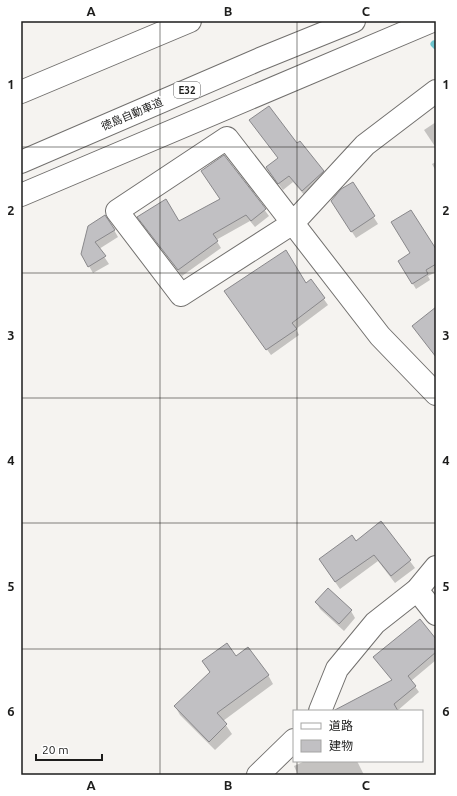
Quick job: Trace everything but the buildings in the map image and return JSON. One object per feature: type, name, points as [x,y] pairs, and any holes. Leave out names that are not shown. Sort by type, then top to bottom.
[{"type":"main road","points":[[21,92],[190,21]]},
{"type":"main road","name":"徳島自動車道","points":[[21,162],[260,59],[354,21]]},
{"type":"main road","points":[[21,195],[432,21]]},
{"type":"main road","points":[[436,91],[365,145],[293,223],[181,295],[117,211],[227,138],[293,223],[380,336],[436,394]]},
{"type":"main road","points":[[320,710],[337,669],[375,623],[417,590],[436,567]]},
{"type":"main road","points":[[417,590],[436,614]]},
{"type":"main road","points":[[258,775],[293,741]]}]
